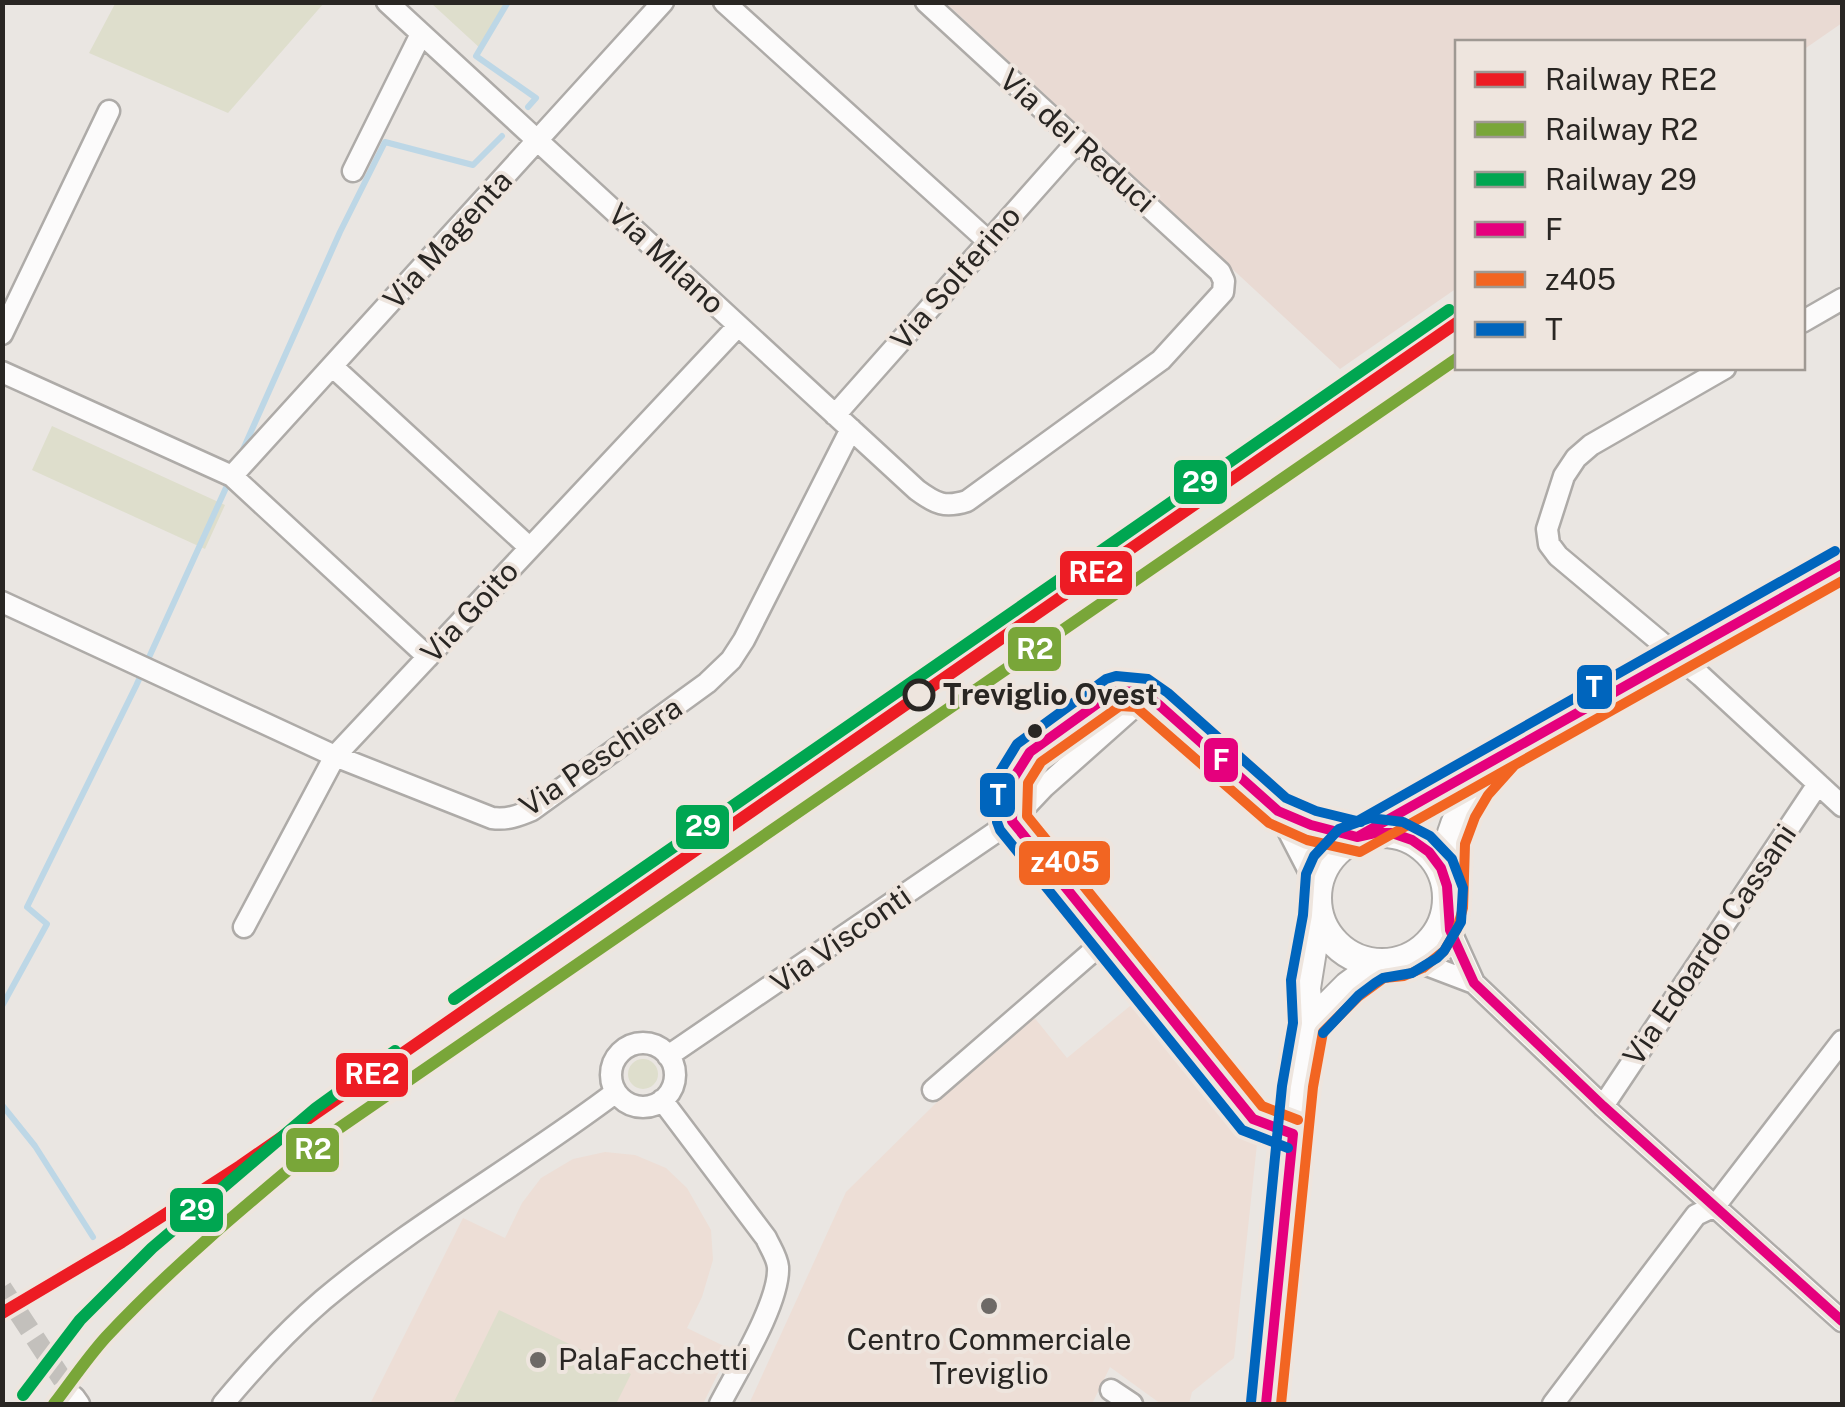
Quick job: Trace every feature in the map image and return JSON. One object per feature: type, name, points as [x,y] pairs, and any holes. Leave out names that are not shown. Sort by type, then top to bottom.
[{"type":"main road","points":[[1266,1404],[1298,1084],[1309,1026],[1306,988],[1320,877],[1327,862],[1342,846],[1842,564]]},
{"type":"main road","points":[[1309,1026],[1348,986],[1389,963],[1416,954],[1432,942],[1443,923],[1450,840],[1461,810],[1503,756]]},
{"type":"main road","points":[[1359,837],[1392,833],[1412,840],[1429,852],[1441,868],[1447,895]]},
{"type":"main road","points":[[1317,902],[1328,935],[1340,948],[1358,960],[1389,963]]},
{"type":"street","name":"Via Milano","points":[[387,2],[917,490],[931,501],[951,506]]},
{"type":"street","name":"Via Magenta","points":[[232,476],[663,2]]},
{"type":"street","points":[[724,2],[988,241]]},
{"type":"street","name":"Via dei Reduci","points":[[926,2],[1220,272],[1224,282],[1222,292],[1160,360],[967,501],[951,506]]},
{"type":"street","points":[[353,171],[422,34]]},
{"type":"street","points":[[2,334],[109,111]]},
{"type":"street","name":"Via Solferino","points":[[835,414],[1077,142]]},
{"type":"street","points":[[1805,320],[1842,299]]},
{"type":"street","name":"Via Goito","points":[[244,927],[335,756],[738,326]]},
{"type":"street","points":[[332,366],[530,548]]},
{"type":"street","points":[[1721,370],[1591,445],[1576,458],[1564,476],[1547,529],[1549,544],[1842,806]]},
{"type":"street","points":[[2,372],[232,476],[428,656]]},
{"type":"street","name":"Via Peschiera","points":[[2,602],[335,756],[503,820],[532,810],[707,683],[731,660],[851,430]]},
{"type":"street","points":[[1293,1134],[1253,1119],[1012,821],[1014,779],[1030,752],[1115,690],[1142,692],[1278,811],[1311,825],[1359,837]]},
{"type":"street","name":"Via Visconti","points":[[668,1056],[1012,821],[1134,707],[1158,704]]},
{"type":"street","points":[[1022,762],[1024,776],[1032,784],[1044,787]]},
{"type":"street","name":"Via Edoardo Cassani","points":[[1602,1106],[1818,784]]},
{"type":"street","points":[[1278,811],[1310,873],[1317,902]]},
{"type":"street","points":[[1447,895],[1450,930],[1474,983],[1602,1106],[1842,1321]]},
{"type":"street","points":[[933,1090],[1107,939]]},
{"type":"street","points":[[1389,963],[1424,964],[1474,983]]},
{"type":"street","points":[[649,1044],[668,1056],[674,1080],[662,1100],[638,1106],[626,1102],[616,1092],[611,1070],[624,1049],[649,1044]]},
{"type":"street","points":[[1553,1404],[1696,1215],[1716,1206],[1839,1053]]},
{"type":"street","points":[[223,1404],[321,1302],[386,1251],[616,1092]]},
{"type":"street","points":[[662,1100],[766,1238],[778,1262],[778,1282],[771,1302],[720,1404]]},
{"type":"street","points":[[1111,1390],[1132,1404]]},
{"type":"shaded area","points":[[1842,2],[1842,23],[1805,49],[1805,40],[1455,40],[1455,289],[1340,369],[946,3]]},
{"type":"shaded area","points":[[1136,1001],[1257,1144],[1234,1358],[1192,1392],[1189,1404],[1161,1404],[1110,1367],[1092,1404],[749,1404],[846,1192],[1029,1011],[1067,1058]]},
{"type":"shaded area","points":[[605,1152],[635,1155],[666,1168],[687,1188],[711,1230],[713,1260],[687,1328],[730,1349],[703,1404],[370,1404],[463,1218],[505,1238],[522,1203],[541,1178],[573,1159]]},
{"type":"green space","points":[[116,2],[324,3],[228,113],[89,53]]},
{"type":"green space","points":[[431,3],[509,3],[481,49]]},
{"type":"green space","points":[[52,426],[225,505],[205,549],[32,470]]},
{"type":"green space","points":[[643,1059],[654,1063],[658,1074],[654,1085],[643,1089],[632,1085],[628,1074],[632,1063]]},
{"type":"green space","name":"PalaFacchetti","points":[[499,1310],[631,1374],[616,1404],[453,1404]]},
{"type":"waterway","points":[[508,2],[476,56],[536,98],[528,107]]},
{"type":"waterway","points":[[241,454],[340,232],[385,142],[473,165],[502,136]]},
{"type":"waterway","points":[[2,1006],[47,924],[27,907],[136,686],[230,479]]},
{"type":"waterway","points":[[2,1105],[35,1146],[93,1237]]},
{"type":"tunnel","points":[[2,1288],[74,1397]]},
{"type":"rail line","name":"29","points":[[454,999],[1449,310]]},
{"type":"rail line","name":"RE2","points":[[2,1313],[240,1166],[1455,324]]},
{"type":"rail line","name":"R2","points":[[54,1404],[106,1337],[160,1282],[335,1131],[1455,360]]},
{"type":"rail line","name":"29","points":[[23,1395],[80,1320],[152,1248],[316,1108],[395,1051]]},
{"type":"transit line","name":"T","points":[[1354,823],[1835,551]]},
{"type":"transit line","name":"F","points":[[1357,837],[1842,564]]},
{"type":"transit line","name":"z405","points":[[1298,1120],[1262,1106],[1027,816],[1028,783],[1041,762],[1120,706],[1136,707],[1269,823],[1307,840],[1360,852],[1842,581]]},
{"type":"transit line","name":"T","points":[[1288,1148],[1242,1130],[1000,830],[998,775],[1017,744],[1106,679],[1148,679],[1286,798],[1316,811],[1361,822]]},
{"type":"transit line","name":"F","points":[[1012,821],[1013,779],[1030,752],[1115,691],[1141,692],[1278,811],[1357,837]]},
{"type":"transit line","name":"z405","points":[[1281,1404],[1313,1087],[1323,1032],[1358,997],[1384,978],[1404,976],[1423,968],[1444,951],[1463,908],[1465,844],[1475,817],[1488,795],[1514,766]]},
{"type":"transit line","name":"T","points":[[1251,1402],[1282,1086],[1293,1023],[1291,980],[1306,874],[1314,856],[1339,829],[1370,818],[1403,822],[1430,836],[1452,859],[1463,888],[1461,922],[1437,958],[1412,973],[1375,983],[1323,1033]]},
{"type":"transit line","name":"F","points":[[1012,821],[1253,1119],[1293,1134]]},
{"type":"transit line","name":"F","points":[[1357,837],[1392,833],[1429,852],[1441,868],[1447,886],[1450,930],[1474,983],[1603,1106],[1842,1321]]},
{"type":"transit line","name":"F","points":[[1266,1404],[1293,1134]]},
{"type":"place","name":"Treviglio Ovest","points":[[919,695]]},
{"type":"place","name":"Centro Commerciale Treviglio","points":[[989,1306]]},
{"type":"place","name":"PalaFacchetti","points":[[538,1360]]}]
